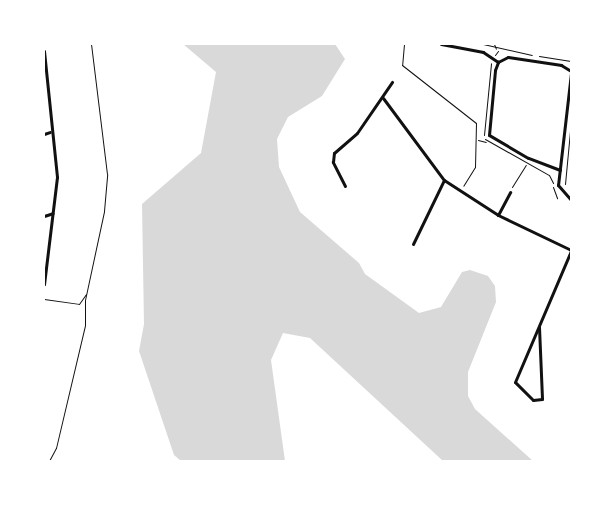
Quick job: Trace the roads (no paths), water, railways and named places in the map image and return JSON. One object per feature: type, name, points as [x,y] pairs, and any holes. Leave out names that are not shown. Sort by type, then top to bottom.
[{"type":"street","points":[[441,44],[494,58],[498,62]]},
{"type":"street","points":[[44,52],[50,132],[58,177],[44,284]]},
{"type":"street","points":[[498,62],[508,57],[561,65],[571,72],[560,170],[560,191],[571,200]]},
{"type":"street","points":[[498,62],[489,134],[528,158],[560,170]]},
{"type":"street","points":[[345,186],[333,162],[334,153],[357,133],[383,98],[392,82]]},
{"type":"street","points":[[383,98],[444,180],[498,215],[571,251],[538,327],[515,382],[533,400],[542,399],[538,327]]},
{"type":"street","points":[[44,134],[50,132]]},
{"type":"street","points":[[412,244],[444,180]]},
{"type":"street","points":[[498,215],[510,192]]},
{"type":"street","points":[[44,216],[53,213]]}]
